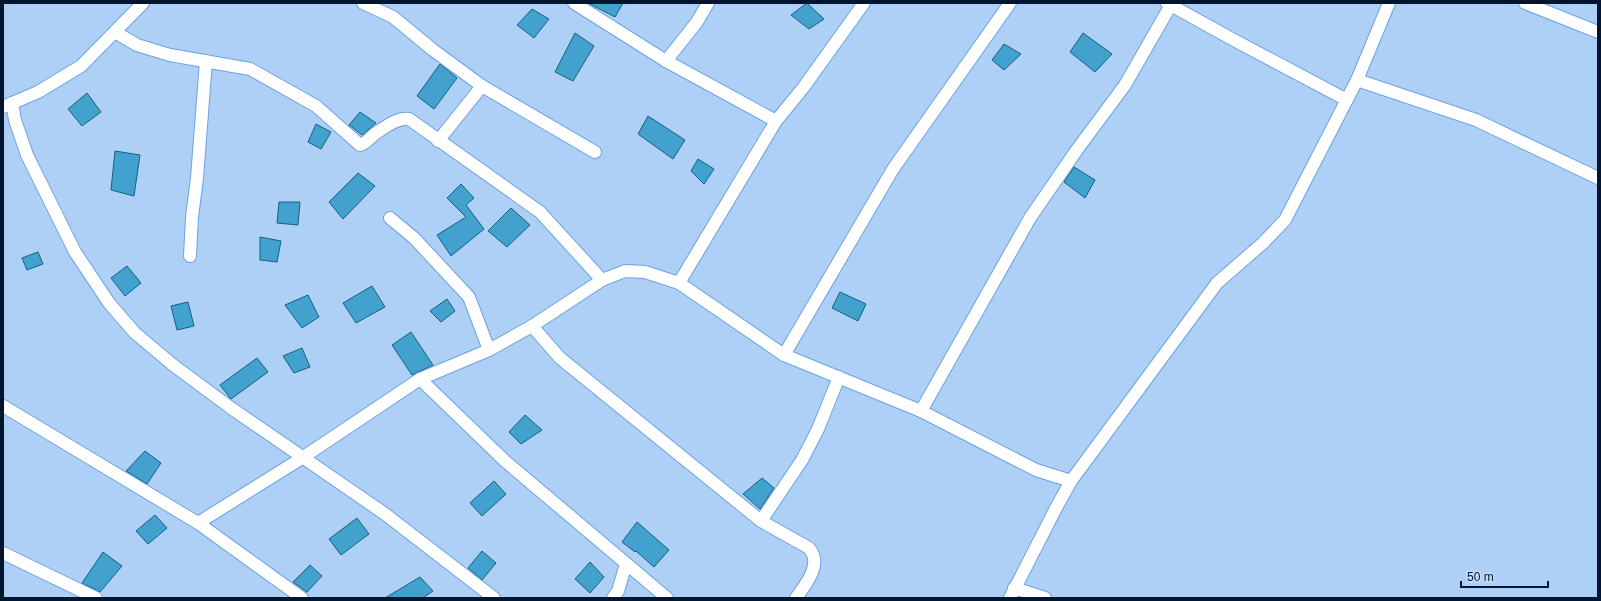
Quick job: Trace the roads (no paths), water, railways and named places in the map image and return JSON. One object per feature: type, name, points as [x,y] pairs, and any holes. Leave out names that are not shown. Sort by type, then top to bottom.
[{"type":"street","points":[[143,3],[81,66],[38,92],[7,105],[16,120],[27,155],[75,252],[109,303],[135,333],[173,365],[302,458],[385,514],[494,598]]},
{"type":"street","points":[[363,3],[392,17],[433,50],[482,86],[595,152]]},
{"type":"street","points":[[574,3],[666,61],[776,121]]},
{"type":"street","points":[[666,61],[697,22],[708,3]]},
{"type":"street","points":[[679,283],[776,121],[803,88],[864,3]]},
{"type":"street","points":[[784,355],[893,169],[1010,3]]},
{"type":"street","points":[[1045,598],[1012,593],[1071,481],[1217,283],[1263,243],[1285,220],[1357,80],[1389,3]]},
{"type":"street","points":[[1525,3],[1598,32]]},
{"type":"street","points":[[921,412],[1030,218],[1076,151],[1125,85],[1170,4],[1347,100]]},
{"type":"street","points":[[115,32],[138,45],[170,55],[250,69],[281,85],[316,106],[360,145],[366,143],[375,133],[401,119],[409,119],[540,212],[602,280]]},
{"type":"street","points":[[190,256],[206,61]]},
{"type":"street","points":[[1357,80],[1476,120],[1598,178]]},
{"type":"street","points":[[438,141],[482,86]]},
{"type":"street","points":[[390,218],[414,238],[469,297],[490,350]]},
{"type":"street","points":[[198,523],[302,458],[420,379],[490,350],[532,326],[602,280],[625,271],[645,272],[679,283],[784,355],[921,412],[1036,470],[1071,481]]},
{"type":"street","points":[[532,326],[560,358],[761,522],[809,548],[814,559],[814,568],[808,581],[796,598]]},
{"type":"street","points":[[761,522],[802,460],[818,429],[839,377]]},
{"type":"street","points":[[420,379],[506,461],[667,598]]},
{"type":"street","points":[[3,406],[198,523],[302,598]]},
{"type":"street","points":[[3,553],[96,598]]},
{"type":"street","points":[[613,598],[618,591],[626,564]]}]
